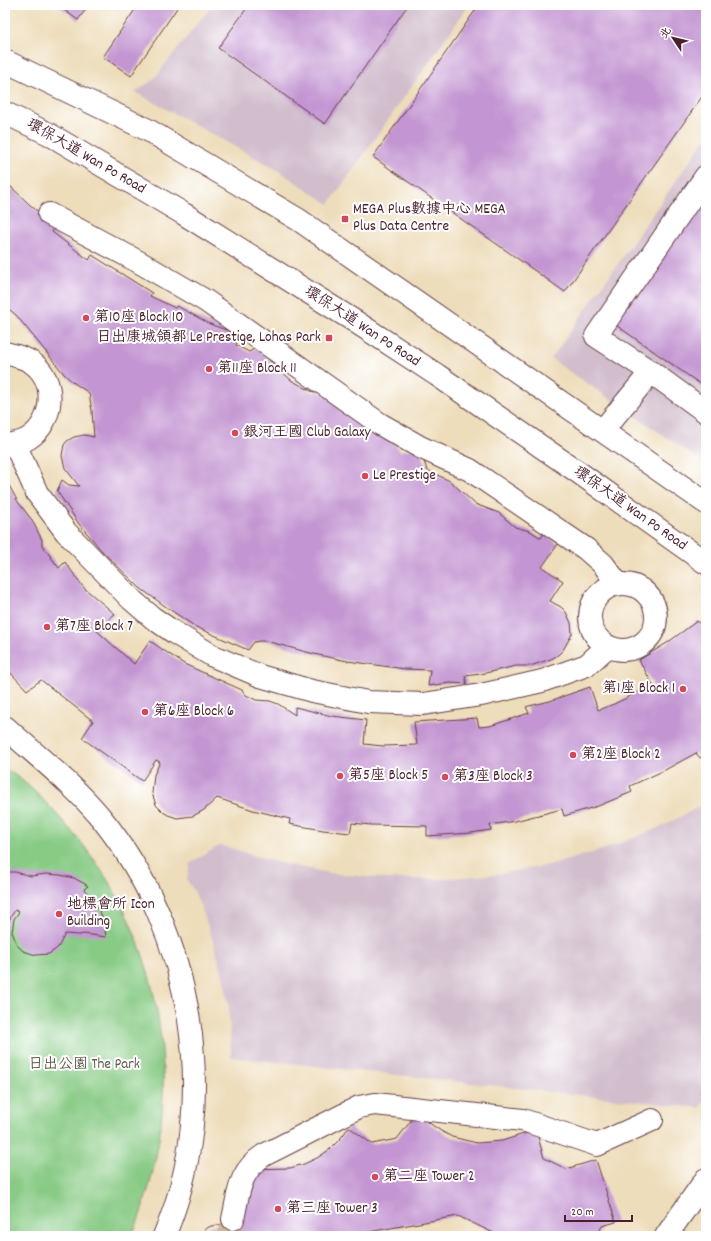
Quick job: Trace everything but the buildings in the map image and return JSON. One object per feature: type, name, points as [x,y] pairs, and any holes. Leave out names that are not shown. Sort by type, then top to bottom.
[{"type":"main road","points":[[5,61],[148,130],[300,220],[706,503]]},
{"type":"main road","name":"環保大道 Wan Po Road","points":[[5,113],[49,134],[178,210],[356,322],[578,472],[706,563]]},
{"type":"main road","points":[[706,176],[596,336],[651,372],[706,412]]},
{"type":"main road","points":[[49,214],[139,262],[206,301],[380,424],[420,447],[470,470],[586,549],[603,564],[618,584]]},
{"type":"main road","points":[[5,353],[19,356],[32,362],[42,373],[48,386],[50,401],[47,416],[39,428],[28,438],[10,444],[37,493],[66,532],[132,600],[153,618],[213,656],[260,676],[312,691],[368,702],[423,704],[481,695],[542,681],[587,665],[607,647]]},
{"type":"main road","points":[[603,430],[651,372]]},
{"type":"main road","points":[[618,584],[630,585],[640,589],[649,596],[654,606],[656,617],[654,628],[649,638],[640,646],[629,650],[618,650],[607,647],[599,641],[593,632],[590,622],[590,612],[593,602],[600,593],[618,584]]},
{"type":"main road","points":[[5,727],[14,742],[51,767],[78,792],[102,819],[123,848],[142,879],[158,911],[182,980],[189,1015],[193,1051],[194,1087],[192,1116],[187,1159],[179,1194],[164,1236]]},
{"type":"main road","points":[[233,1219],[242,1178],[255,1161],[345,1114],[367,1105],[380,1105],[523,1120],[597,1145],[652,1120]]},
{"type":"main road","points":[[666,1236],[706,1178]]},
{"type":"shaded area","points":[[212,5],[469,5],[329,204],[279,171],[135,92],[153,80]]},
{"type":"shaded area","points":[[706,138],[706,464],[551,359]]},
{"type":"shaded area","points":[[706,803],[706,1099],[699,1108],[231,1057],[229,1010],[224,979],[204,915],[195,893],[187,880],[190,863],[221,845],[275,862],[330,873],[386,879],[442,879],[499,874],[554,864],[608,848],[661,827]]},
{"type":"green space","name":"日出公園 The Park","points":[[5,769],[14,774],[31,788],[47,804],[69,828],[102,872],[129,920],[147,970],[159,1023],[163,1077],[160,1131],[150,1184],[132,1236],[5,1236]]},
{"type":"tunnel","points":[[229,1236],[233,1219]]},
{"type":"place","name":"MEGA Plus數據中心 MEGA Plus Data Centre","points":[[345,219]]},
{"type":"place","name":"第10座 Block 10","points":[[86,318]]},
{"type":"place","name":"日出康城領都 Le Prestige, Lohas Park","points":[[329,338]]},
{"type":"place","name":"第11座 Block 11","points":[[209,369]]},
{"type":"place","name":"銀河王國 Club Galaxy","points":[[235,433]]},
{"type":"place","name":"Le Prestige","points":[[365,476]]},
{"type":"place","name":"第7座 Block 7","points":[[47,627]]},
{"type":"place","name":"第1座 Block 1","points":[[683,689]]},
{"type":"place","name":"第6座 Block 6","points":[[145,712]]},
{"type":"place","name":"第2座 Block 2","points":[[573,755]]},
{"type":"place","name":"第5座 Block 5","points":[[340,776]]},
{"type":"place","name":"第3座 Block 3","points":[[445,777]]},
{"type":"place","name":"地標會所 Icon Building","points":[[59,914]]},
{"type":"place","name":"第二座 Tower 2","points":[[375,1177]]},
{"type":"place","name":"第三座 Tower 3","points":[[278,1209]]}]
